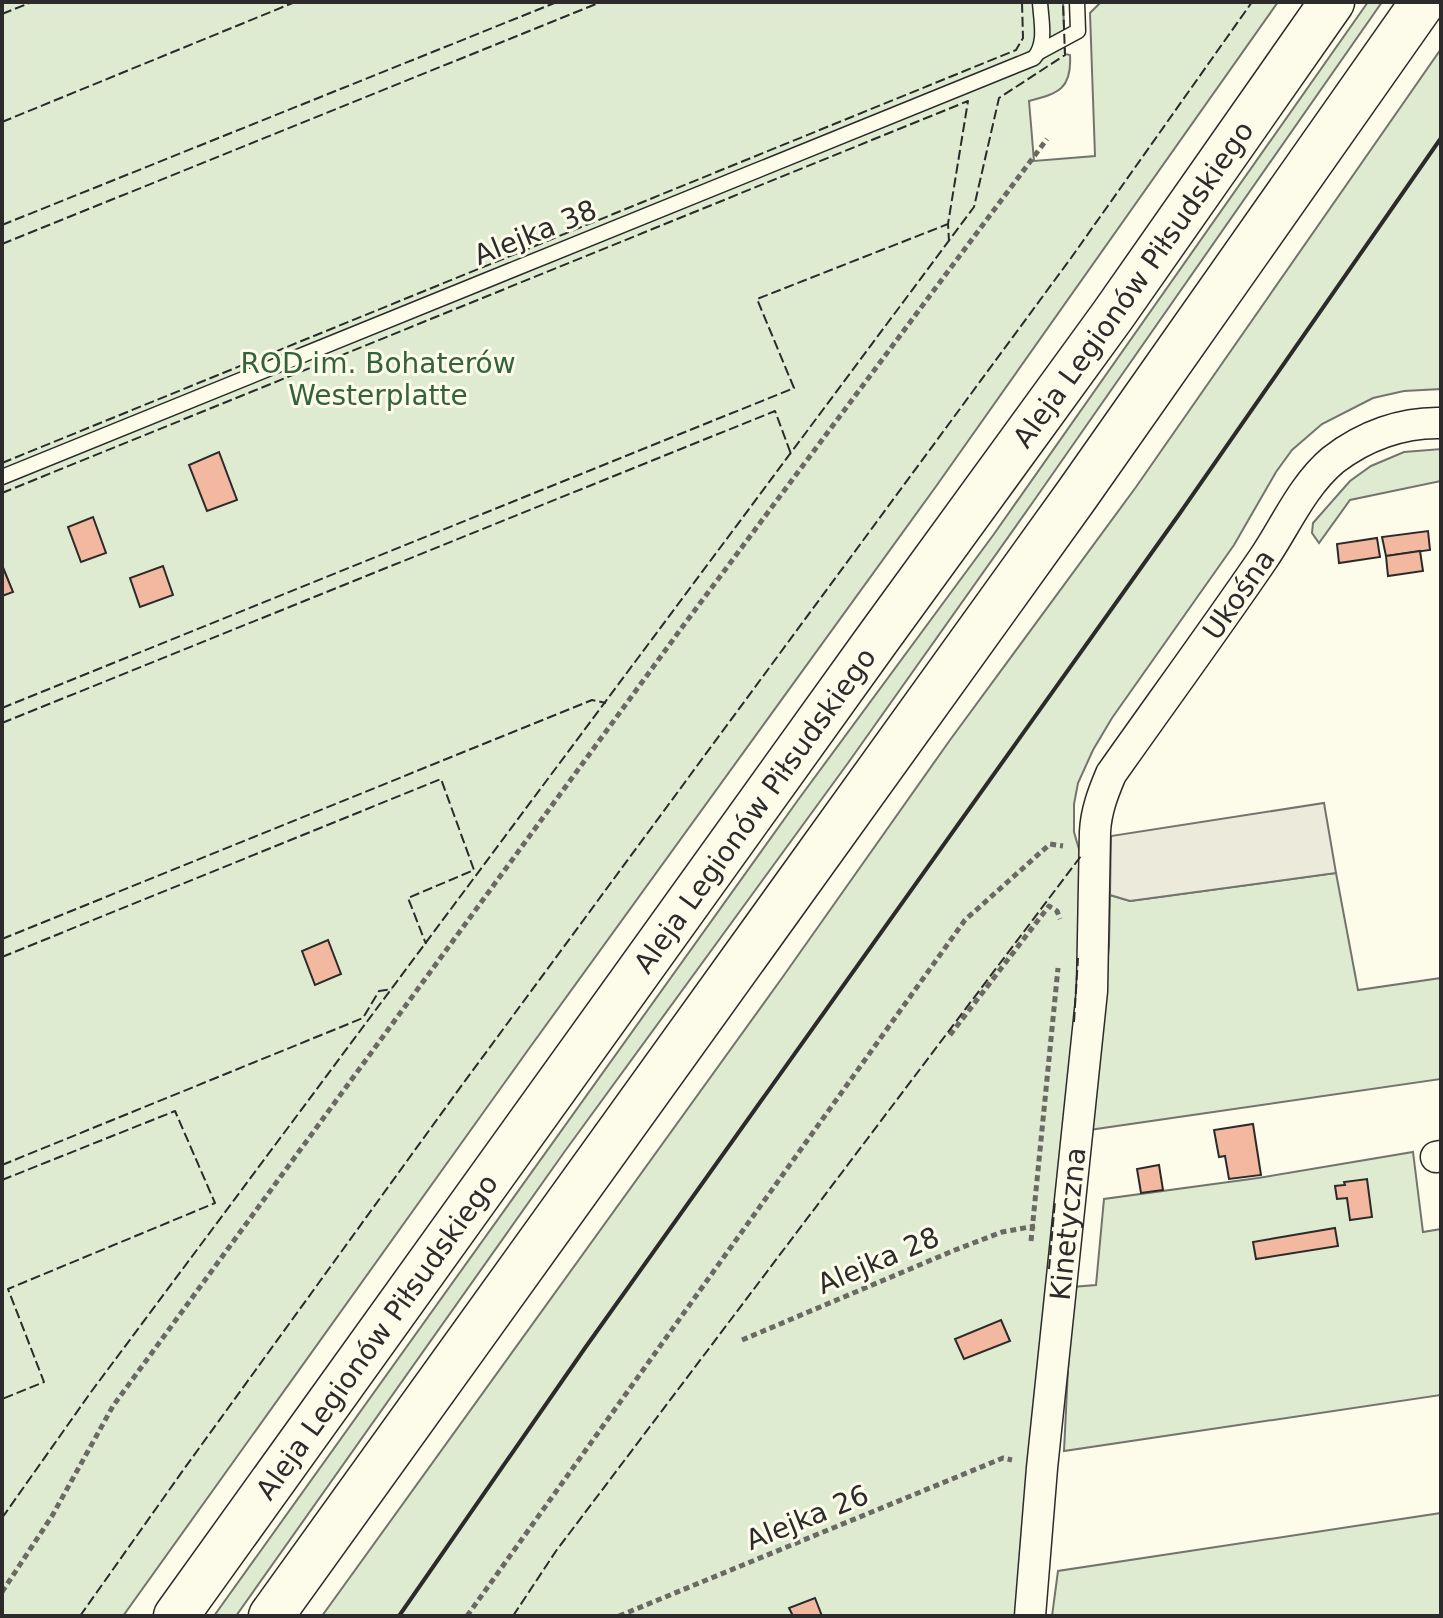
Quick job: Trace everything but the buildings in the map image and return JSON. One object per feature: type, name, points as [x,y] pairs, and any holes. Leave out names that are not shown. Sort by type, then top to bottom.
[{"type":"highway","name":"Aleja Legionów Piłsudskiego","points":[[176,1616],[1113,315],[1332,2]]},
{"type":"highway","points":[[271,1616],[1076,496],[1423,2]]},
{"type":"street","name":"Ukośna","points":[[1095,841],[1096,816],[1111,774],[1263,559],[1313,482],[1332,461],[1358,443],[1409,425],[1441,423]]},
{"type":"street","name":"Kinetyczna","points":[[1030,1616],[1042,1468],[1092,991],[1095,841]]},
{"type":"lane","points":[[1039,52],[1042,43],[1040,2]]},
{"type":"lane","name":"Alejka 38","points":[[2,477],[1034,58],[1039,52],[1078,31],[1077,2]]},
{"type":"path","points":[[2,1592],[52,1516],[113,1406],[696,609],[1047,139]]},
{"type":"path","points":[[469,1615],[965,920],[1050,844],[1095,841]]},
{"type":"path","points":[[950,1035],[1049,906],[1057,911],[1063,924]]},
{"type":"path","points":[[1030,1251],[1059,956]]},
{"type":"path","name":"Alejka 28","points":[[742,1340],[955,1250],[1002,1232],[1032,1226]]},
{"type":"path","name":"Alejka 26","points":[[619,1616],[1003,1458],[1012,1460]]},
{"type":"green space","name":"ROD im. Bohaterów Westerplatte","points":[[2,2],[1063,2],[1065,54],[1070,55],[1069,75],[1056,92],[1029,101],[1034,161],[1095,156],[1090,13],[1101,2],[1278,2],[937,485],[123,1616],[2,1616]]},
{"type":"green space","points":[[1368,2],[1382,2],[848,763],[565,1151],[236,1616],[214,1616],[798,800],[994,534]]},
{"type":"green space","points":[[1441,49],[1441,389],[1404,391],[1373,398],[1322,424],[1292,450],[1234,545],[1112,718],[1078,783],[1074,832],[1081,856],[1081,916],[1071,1070],[1052,1225],[1020,1616],[322,1616],[950,740],[1136,487]]},
{"type":"green space","points":[[1441,449],[1441,481],[1350,500],[1319,543],[1312,533],[1313,523],[1350,481],[1371,466],[1404,452]]},
{"type":"green space","points":[[1336,873],[1358,990],[1441,978],[1441,1079],[1089,1130],[1109,946],[1110,895],[1130,901]]},
{"type":"green space","points":[[1413,1152],[1423,1232],[1441,1229],[1441,1395],[1064,1451],[1072,1287],[1096,1285],[1104,1199]]},
{"type":"green space","points":[[1441,1513],[1441,1616],[1052,1616],[1058,1571]]},
{"type":"shaded area","points":[[1324,803],[1336,873],[1130,901],[1110,895],[1111,836]]},
{"type":"fence","points":[[2,14],[32,2]]},
{"type":"fence","points":[[2,122],[295,2]]},
{"type":"fence","points":[[2,225],[557,2]]},
{"type":"fence","points":[[2,244],[601,2]]},
{"type":"fence","points":[[2,463],[1016,50],[1023,38],[1022,2]]},
{"type":"fence","points":[[2,1518],[91,1392],[974,207],[999,98],[1065,55],[1063,2]]},
{"type":"fence","points":[[80,1616],[462,1085],[1071,258],[1252,2]]},
{"type":"fence","points":[[2,493],[968,101],[948,224],[949,241]]},
{"type":"fence","points":[[2,708],[794,388],[757,299],[948,224]]},
{"type":"fence","points":[[2,723],[775,411],[791,454]]},
{"type":"fence","points":[[2,939],[592,700],[606,703]]},
{"type":"fence","points":[[2,957],[441,779],[474,870],[408,898],[426,944]]},
{"type":"fence","points":[[513,1616],[556,1551],[1081,858]]},
{"type":"fence","points":[[1074,1022],[1078,958]]},
{"type":"fence","points":[[2,1165],[363,1018],[379,991],[392,989]]},
{"type":"fence","points":[[2,1180],[175,1111],[215,1203],[8,1289],[44,1382],[2,1399]]},
{"type":"fence","points":[[1049,1269],[1055,1201]]},
{"type":"wall","points":[[399,1616],[585,1348],[1180,513],[1441,138]]}]
